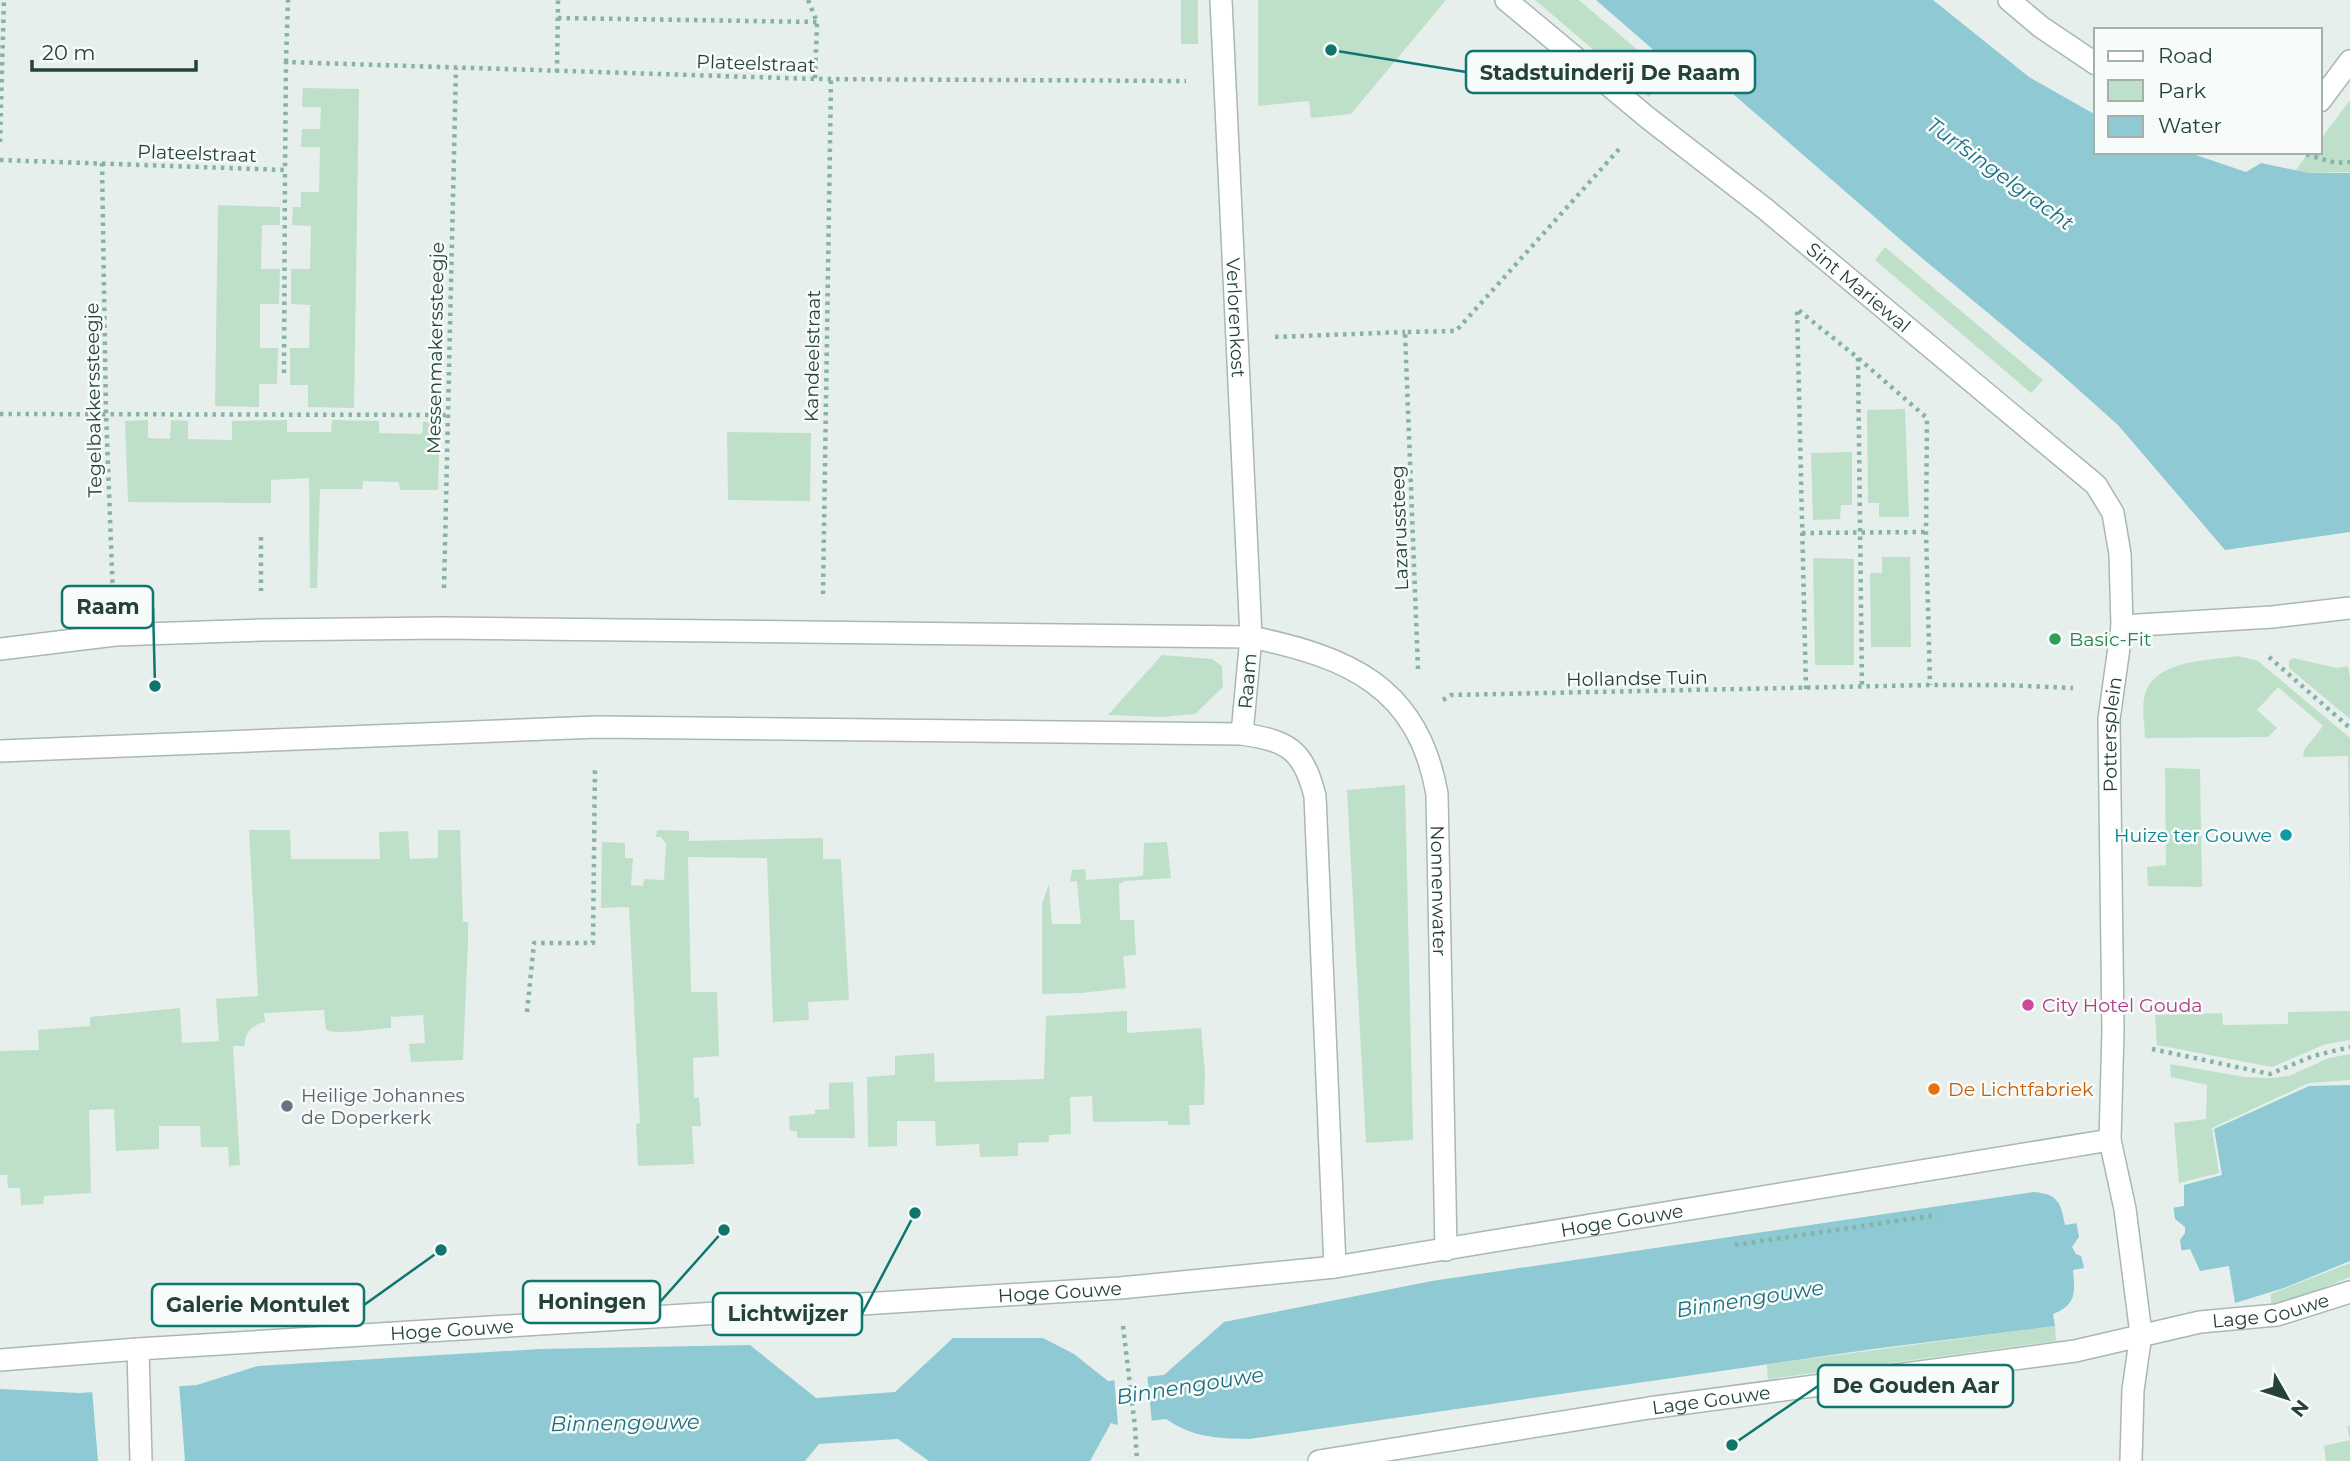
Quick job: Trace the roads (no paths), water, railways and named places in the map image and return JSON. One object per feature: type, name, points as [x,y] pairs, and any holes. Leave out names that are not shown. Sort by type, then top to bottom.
[{"type":"street","name":"Verlorenkost","points":[[1221,0],[1251,637]]},
{"type":"street","name":"Sint Mariewal","points":[[1506,0],[1648,118],[1764,208],[2096,485],[2113,513],[2120,554],[2122,626]]},
{"type":"street","points":[[2009,0],[2041,27],[2094,63]]},
{"type":"street","points":[[2322,98],[2350,61]]},
{"type":"street","points":[[2122,626],[2272,617],[2350,608]]},
{"type":"street","name":"Pottersplein","points":[[2122,626],[2109,719],[2113,1031],[2110,1140],[2124,1209],[2141,1334],[2133,1390],[2131,1461]]},
{"type":"street","name":"Raam","points":[[0,649],[115,635],[443,628],[1251,637],[1241,734],[597,727],[0,751]]},
{"type":"street","name":"Nonnenwater","points":[[1251,637],[1301,648],[1346,665],[1373,682],[1396,702],[1410,722],[1424,744],[1434,774],[1437,794],[1446,1250]]},
{"type":"street","points":[[1241,734],[1270,738],[1298,756],[1309,772],[1315,796],[1335,1267]]},
{"type":"street","name":"Hoge Gouwe","points":[[0,1360],[138,1349],[1120,1288],[1335,1267],[2110,1140]]},
{"type":"street","name":"Lage Gouwe","points":[[1319,1461],[1648,1408],[2075,1352],[2141,1334],[2200,1322],[2277,1315],[2350,1292]]},
{"type":"street","points":[[138,1349],[141,1461]]},
{"type":"water","name":"Turfsingelgracht","points":[[1596,0],[1933,0],[2029,77],[2094,114],[2094,154],[2193,154],[2246,172],[2261,163],[2309,173],[2350,173],[2350,532],[2225,550],[2118,425],[2053,367],[1916,253],[1687,54],[1657,53]]},
{"type":"water","name":"Binnengouwe","points":[[2350,1085],[2350,1261],[2284,1288],[2235,1303],[2229,1266],[2200,1271],[2190,1249],[2073,1270],[2073,1297],[2067,1306],[2053,1314],[2055,1326],[1873,1349],[1249,1439],[1196,1433],[1166,1419],[1117,1425],[1111,1423],[1090,1461],[929,1461],[898,1439],[819,1444],[805,1461],[0,1461],[0,1389],[79,1393],[197,1385],[258,1366],[540,1349],[750,1345],[816,1398],[895,1392],[953,1338],[1043,1338],[1074,1354],[1108,1381],[1164,1375],[1224,1322],[1432,1281],[2034,1192],[2049,1195],[2057,1201],[2065,1225],[2184,1206],[2184,1185],[2222,1175],[2214,1129],[2309,1086]]},
{"type":"place","name":"Stadstuinderij De Raam","points":[[1331,50]]},
{"type":"place","name":"Basic-Fit","points":[[2055,639]]},
{"type":"place","name":"Raam","points":[[155,686]]},
{"type":"place","name":"Huize ter Gouwe","points":[[2286,835]]},
{"type":"place","name":"City Hotel Gouda","points":[[2028,1005]]},
{"type":"place","name":"De Lichtfabriek","points":[[1934,1089]]},
{"type":"place","name":"Heilige Johannes de Doperkerk","points":[[287,1106]]},
{"type":"place","name":"Lichtwijzer","points":[[915,1213]]},
{"type":"place","name":"Honingen","points":[[724,1230]]},
{"type":"place","name":"Galerie Montulet","points":[[441,1250]]},
{"type":"place","name":"De Gouden Aar","points":[[1732,1445]]}]
